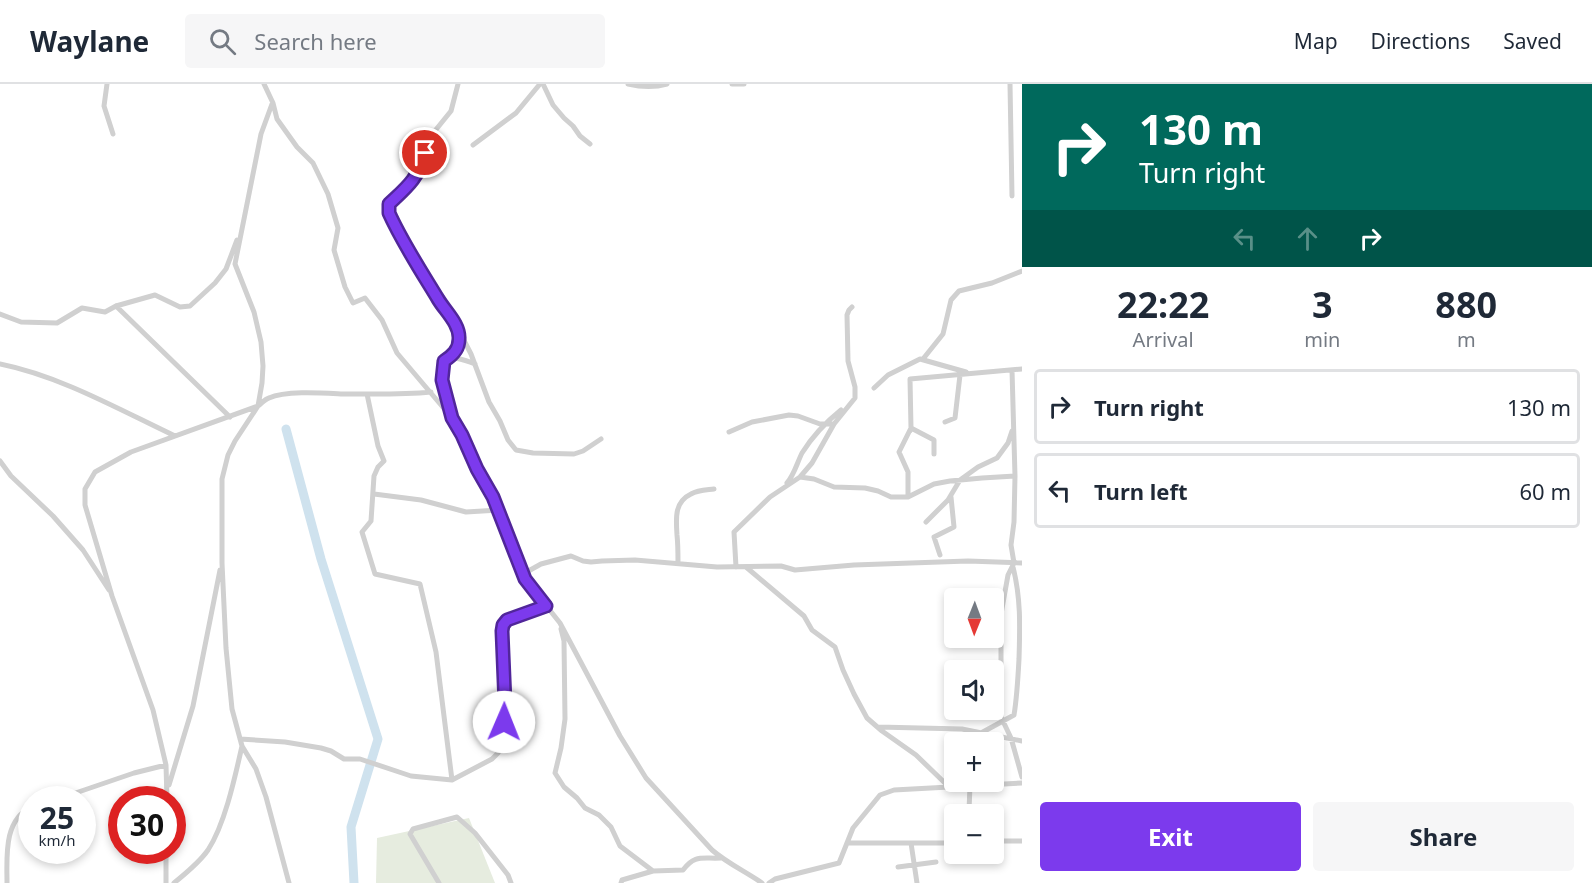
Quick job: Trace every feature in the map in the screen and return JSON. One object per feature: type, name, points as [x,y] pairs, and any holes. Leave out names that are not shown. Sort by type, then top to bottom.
[{"type":"street","points":[[107,84],[104,106],[113,134]]},
{"type":"street","points":[[264,84],[278,119],[297,147],[313,163],[328,194],[338,228],[334,250],[345,287],[353,303],[365,298],[382,320],[397,352],[452,418],[499,510],[525,579],[560,623],[615,728],[646,778],[721,858],[762,883]]},
{"type":"street","points":[[458,84],[451,111],[434,132],[422,167],[414,180],[389,204],[389,213],[442,306],[455,323],[475,364],[489,402],[508,440],[516,450],[533,453],[574,454],[601,439]]},
{"type":"street","points":[[473,145],[516,113],[541,84],[553,105],[590,144]]},
{"type":"street","points":[[628,84],[640,87],[667,84]]},
{"type":"street","points":[[732,84],[744,84]]},
{"type":"street","points":[[1010,84],[1012,196]]},
{"type":"street","points":[[273,103],[261,134],[235,264],[254,312],[261,342],[263,366],[258,406],[228,455],[222,479],[222,563],[226,648],[232,709],[241,742],[256,769],[266,796],[289,883]]},
{"type":"street","points":[[0,314],[21,322],[57,323],[82,308],[105,312],[116,306],[155,295],[180,307],[190,306],[215,283],[226,269],[242,227]]},
{"type":"street","points":[[923,359],[943,334],[951,300],[959,291],[992,283],[1022,271]]},
{"type":"street","points":[[116,306],[230,417]]},
{"type":"street","points":[[736,567],[734,532],[770,497],[800,477],[812,463],[830,424],[855,398],[855,387],[848,361],[847,315],[852,307]]},
{"type":"street","points":[[451,358],[459,339],[455,323]]},
{"type":"street","points":[[452,418],[442,380],[444,361],[451,358],[475,364]]},
{"type":"street","points":[[874,388],[888,375],[920,359],[970,374]]},
{"type":"street","points":[[0,364],[57,381],[175,436]]},
{"type":"street","points":[[909,497],[908,470],[900,450],[911,428],[910,379],[1022,369]]},
{"type":"street","points":[[983,732],[1014,715],[1017,699],[1021,627],[1011,544],[1015,476],[1012,370]]},
{"type":"street","points":[[945,422],[955,418],[960,375]]},
{"type":"street","points":[[167,786],[166,765],[153,710],[112,596],[85,505],[86,489],[95,472],[131,452],[230,417],[279,395],[431,392]]},
{"type":"street","points":[[366,394],[378,446],[384,461],[374,476],[371,521],[362,532],[375,574],[420,584],[436,652],[452,780]]},
{"type":"street","points":[[729,432],[752,422],[789,415],[820,424],[830,424]]},
{"type":"street","points":[[782,489],[791,478],[809,443],[820,429],[830,424]]},
{"type":"street","points":[[926,522],[948,500],[960,480],[978,467],[998,458],[1008,443],[1014,427]]},
{"type":"street","points":[[911,428],[934,440],[934,454]]},
{"type":"street","points":[[0,461],[3,469],[53,516],[83,550],[112,596]]},
{"type":"street","points":[[800,477],[814,479],[834,487],[865,488],[891,497],[909,497],[934,484],[1015,476]]},
{"type":"street","points":[[678,563],[675,518],[678,508],[683,500],[692,493],[714,489]]},
{"type":"street","points":[[374,494],[421,500],[466,512],[499,510]]},
{"type":"street","points":[[940,555],[934,537],[954,527],[950,495]]},
{"type":"street","points":[[523,574],[541,564],[571,556],[591,562],[635,560],[736,567],[780,566],[795,570],[854,565],[968,561],[1013,565],[1022,563]]},
{"type":"street","points":[[168,786],[193,705],[222,563]]},
{"type":"street","points":[[1013,565],[1008,575],[1001,614],[1001,717],[1011,738],[1022,777]]},
{"type":"street","points":[[746,567],[804,616],[812,630],[835,647],[843,670],[867,718],[916,755],[944,782]]},
{"type":"street","points":[[241,742],[285,742],[321,748],[344,759],[360,759],[411,776],[452,780],[492,759],[501,747],[505,710],[503,625],[510,618],[546,606]]},
{"type":"street","points":[[560,623],[564,641],[565,719],[555,773],[564,787],[585,808],[599,815],[611,827],[620,846],[653,871]]},
{"type":"street","points":[[877,727],[962,729],[976,732]]},
{"type":"street","points":[[1004,737],[1022,741]]},
{"type":"street","points":[[174,883],[201,860],[217,834],[233,783],[241,742]]},
{"type":"street","points":[[96,786],[166,765]]},
{"type":"street","points":[[1004,784],[1022,783]]},
{"type":"street","points":[[772,881],[839,863],[853,828],[880,795],[894,790],[944,786]]},
{"type":"street","points":[[7,883],[8,845],[18,816]]},
{"type":"street","points":[[439,883],[410,834],[413,829],[457,817],[475,833],[508,875],[511,883]]},
{"type":"street","points":[[1004,842],[1022,841]]},
{"type":"street","points":[[847,843],[944,843]]},
{"type":"street","points":[[912,843],[917,883]]},
{"type":"street","points":[[621,883],[622,880],[653,871],[683,870],[693,859],[721,858]]},
{"type":"street","points":[[898,867],[936,862]]},
{"type":"street","points":[[166,864],[166,883]]},
{"type":"shaded area","points":[[469,818],[495,883],[376,883],[377,838]]},
{"type":"waterway","points":[[286,429],[321,559],[378,739],[351,827],[354,883]]},
{"type":"route","points":[[425,153],[422,167],[414,180],[389,204],[389,213],[442,306],[455,323],[459,335],[458,346],[451,358],[444,361],[442,373],[452,418],[499,510],[525,579],[546,606],[510,618],[503,625],[504,722]]}]
